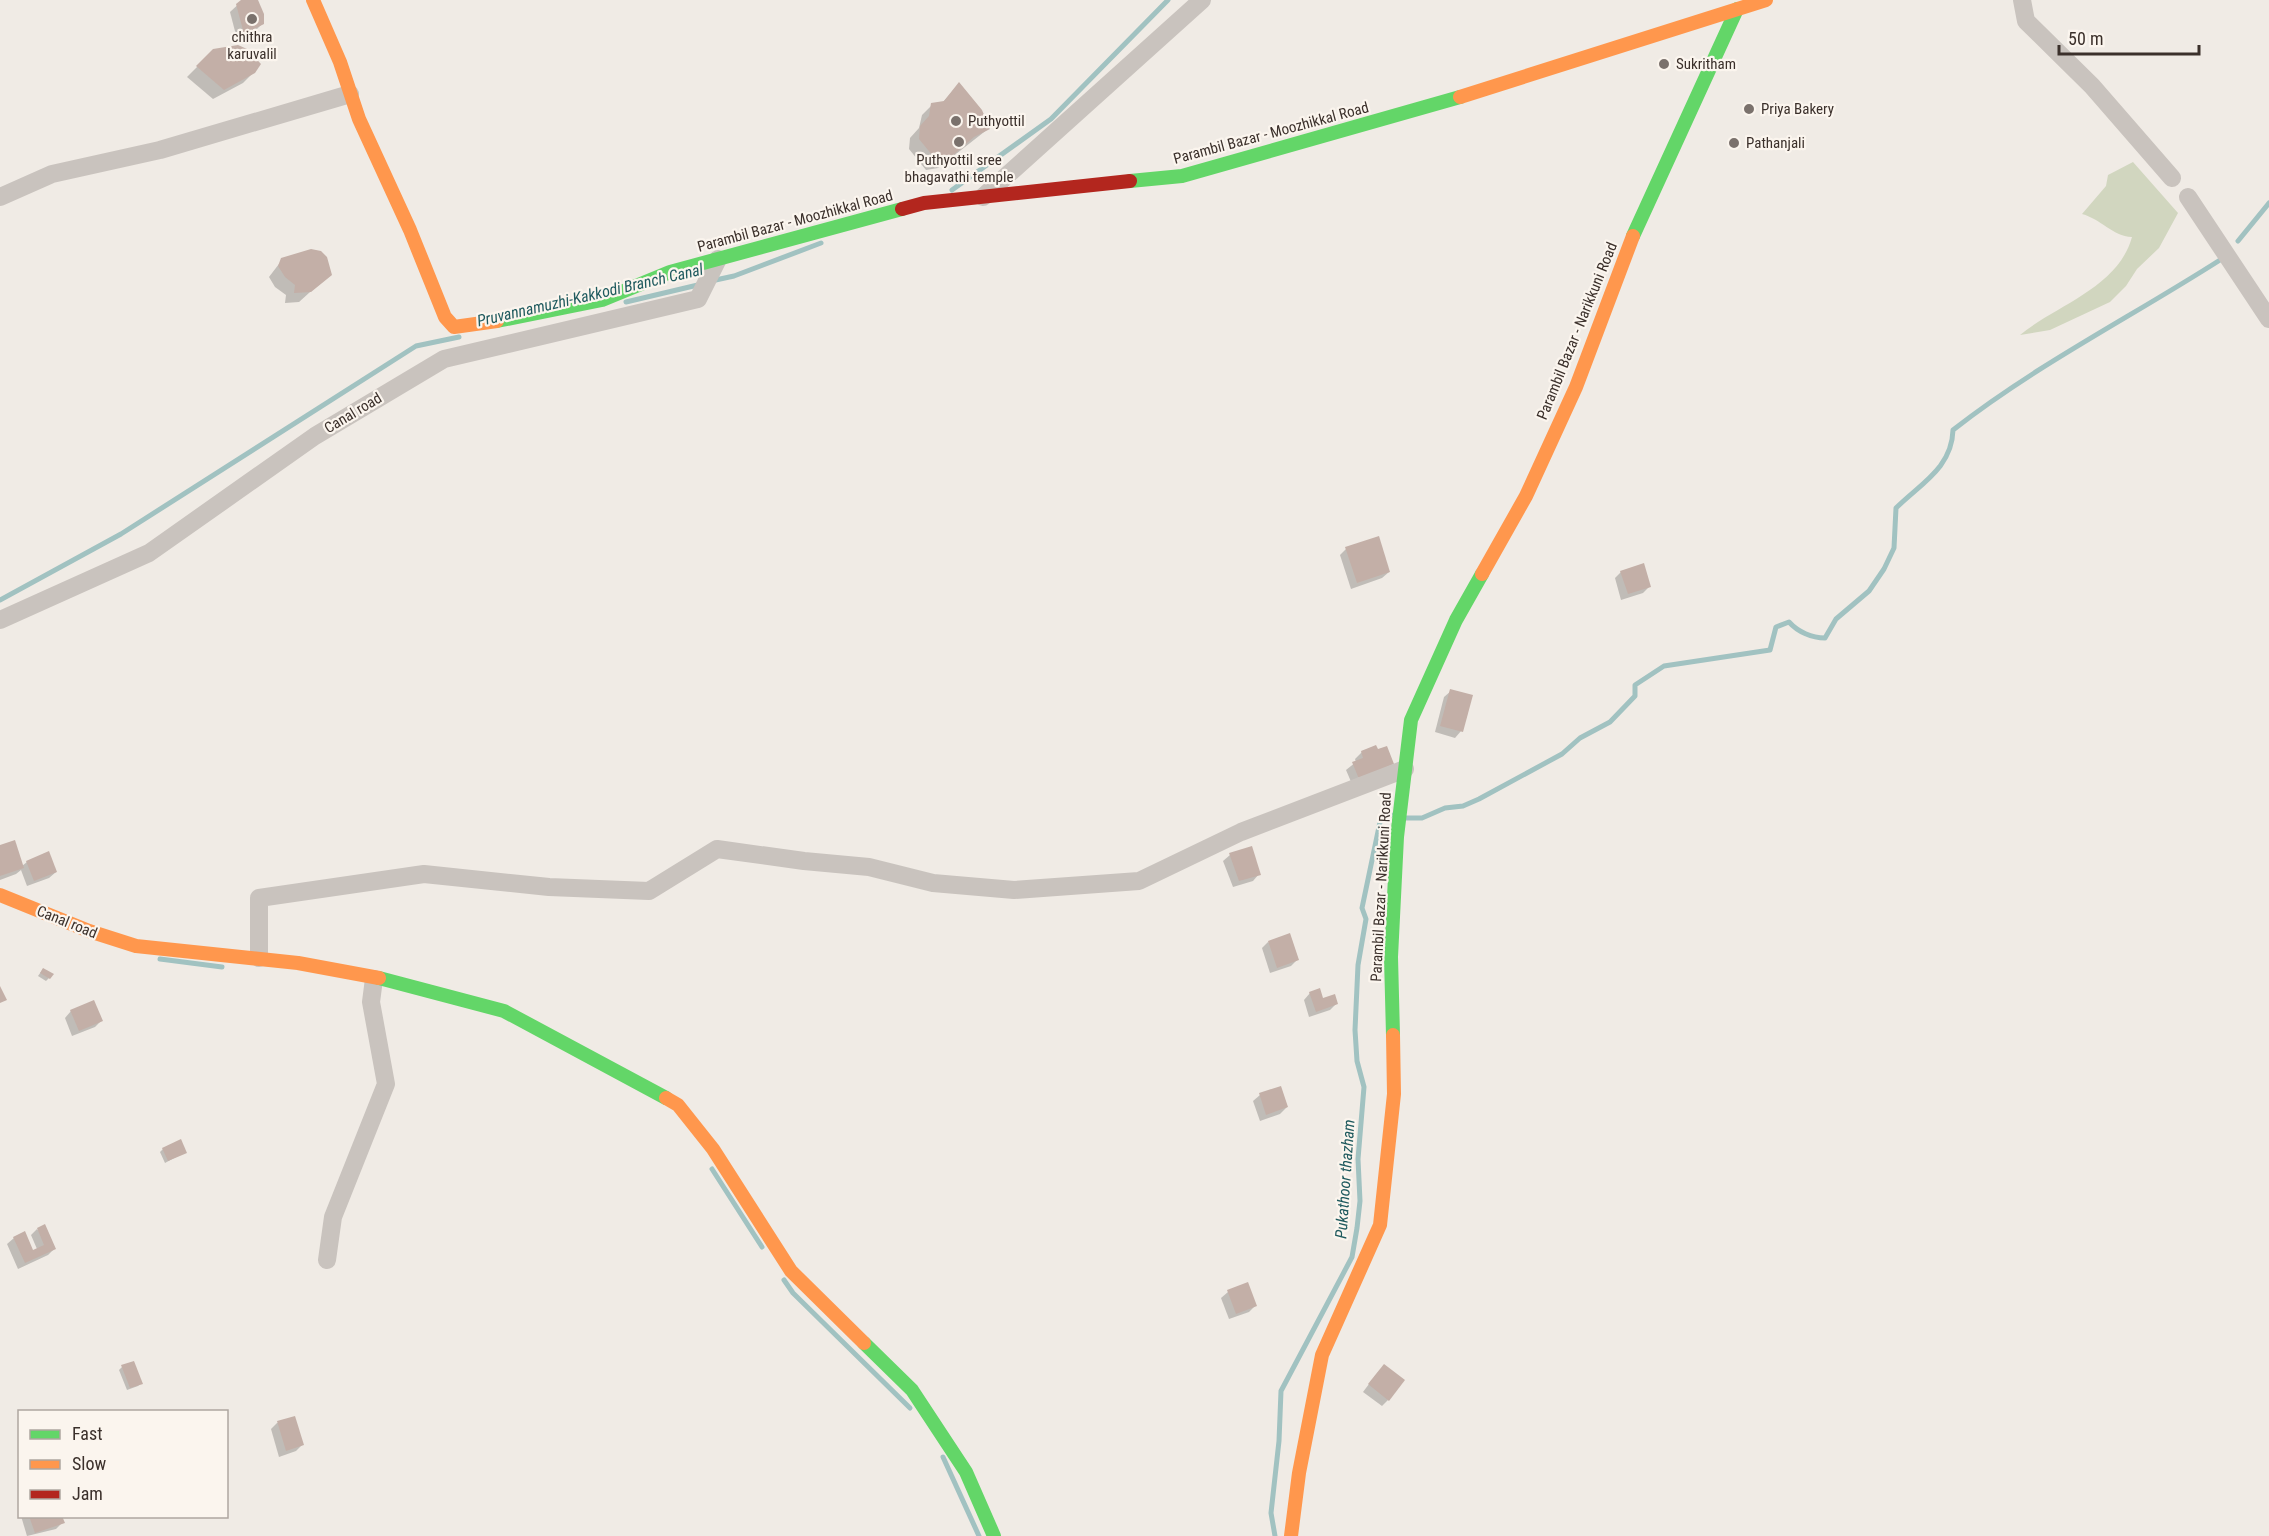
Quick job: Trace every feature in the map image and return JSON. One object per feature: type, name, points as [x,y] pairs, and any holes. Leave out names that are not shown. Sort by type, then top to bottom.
[{"type":"main road","name":"Parambil Bazar - Moozhikkal Road","points":[[313,0],[358,119],[410,230],[445,317],[454,327],[541,314],[602,300],[670,272],[924,204],[1182,176],[1426,108],[1767,0]]},
{"type":"main road","name":"Parambil Bazar - Narikkuni Road","points":[[1291,1536],[1299,1473],[1322,1355],[1380,1225],[1394,1094],[1391,957],[1397,837],[1410,720],[1456,620],[1526,496],[1561,420],[1632,237],[1737,9]]},
{"type":"main road","name":"Canal road","points":[[0,895],[88,932],[135,946],[184,953],[259,958],[405,983],[504,1011],[678,1105],[713,1149],[790,1271],[912,1390],[966,1472],[994,1536]]},
{"type":"street","points":[[983,197],[1202,0]]},
{"type":"street","points":[[2022,0],[2026,21],[2092,86],[2172,178]]},
{"type":"street","points":[[0,197],[52,174],[160,150],[350,94]]},
{"type":"street","points":[[2188,197],[2263,295],[2269,319]]},
{"type":"street","name":"Canal road","points":[[0,620],[149,553],[315,436],[444,359],[698,299],[718,259]]},
{"type":"street","points":[[259,958],[259,898],[424,874],[549,887],[649,891],[717,849],[869,867],[933,883],[1014,890],[1139,880],[1241,832],[1405,769]]},
{"type":"street","points":[[327,1260],[333,1217],[386,1084],[371,1002],[374,979]]},
{"type":"green space","points":[[2133,162],[2178,213],[2159,248],[2137,269],[2126,286],[2110,302],[2050,330],[2020,335],[2100,283],[2125,255],[2132,237],[2118,234],[2082,214],[2106,186],[2108,175]]},
{"type":"building","name":"chithra karuvalil","points":[[241,0],[258,0],[264,14],[264,24],[244,34],[236,4]]},
{"type":"building","points":[[238,45],[247,49],[261,64],[255,73],[224,90],[196,66],[213,49]]},
{"type":"building","name":"Puthyottil","points":[[959,82],[982,110],[990,129],[974,137],[950,158],[937,161],[919,139],[920,126],[929,116],[931,103],[944,101]]},
{"type":"building","points":[[311,249],[321,251],[327,257],[332,275],[311,292],[294,293],[295,285],[285,277],[278,266],[281,258]]},
{"type":"building","points":[[1379,536],[1390,572],[1357,583],[1345,547]]},
{"type":"building","points":[[1644,563],[1651,587],[1628,594],[1620,571]]},
{"type":"building","points":[[1450,689],[1473,695],[1463,732],[1440,726]]},
{"type":"building","points":[[1376,745],[1378,749],[1387,746],[1394,764],[1359,779],[1352,762],[1363,758],[1361,751]]},
{"type":"building","points":[[15,840],[24,868],[0,876],[0,845]]},
{"type":"building","points":[[1252,846],[1261,875],[1239,881],[1229,853]]},
{"type":"building","points":[[49,851],[57,872],[34,881],[26,861]]},
{"type":"building","points":[[1290,933],[1299,960],[1277,968],[1268,941]]},
{"type":"building","points":[[43,968],[54,974],[50,979],[40,973]]},
{"type":"building","points":[[0,986],[7,1000],[0,1003]]},
{"type":"building","points":[[1320,988],[1323,998],[1335,994],[1338,1004],[1316,1012],[1309,992]]},
{"type":"building","points":[[94,1000],[103,1021],[79,1031],[70,1010]]},
{"type":"building","points":[[1281,1086],[1288,1107],[1266,1115],[1259,1093]]},
{"type":"building","points":[[181,1139],[187,1153],[168,1161],[162,1148]]},
{"type":"building","points":[[45,1224],[56,1249],[25,1263],[13,1237],[25,1231],[33,1250],[44,1245],[37,1228]]},
{"type":"building","points":[[1248,1282],[1257,1306],[1236,1314],[1227,1290]]},
{"type":"building","points":[[134,1361],[143,1384],[130,1388],[121,1365]]},
{"type":"building","points":[[1384,1364],[1405,1380],[1389,1401],[1368,1384]]},
{"type":"building","points":[[295,1416],[304,1445],[286,1451],[277,1421]]},
{"type":"building","points":[[30,1518],[63,1518],[65,1523],[35,1533]]},
{"type":"waterway","name":"Pruvannamuzhi-Kakkodi Branch Canal","points":[[952,190],[1051,119],[1168,0]]},
{"type":"waterway","name":"Pukathoor thazham","points":[[2238,241],[2269,203]]},
{"type":"waterway","name":"Pruvannamuzhi-Kakkodi Branch Canal","points":[[711,281],[734,276],[821,243]]},
{"type":"waterway","points":[[1405,818],[1422,818],[1445,808],[1463,806],[1562,754],[1580,738],[1610,722],[1635,696],[1635,685],[1664,666],[1770,650],[1776,627],[1789,622],[1806,634],[1825,638],[1836,619],[1869,591],[1884,569],[1894,548],[1896,508],[1941,465],[1947,455],[1953,430],[2017,384],[2220,260]]},
{"type":"waterway","name":"Pruvannamuzhi-Kakkodi Branch Canal","points":[[626,302],[702,284]]},
{"type":"waterway","name":"Pruvannamuzhi-Kakkodi Branch Canal","points":[[0,600],[121,534],[416,346],[459,337]]},
{"type":"waterway","name":"Pukathoor thazham","points":[[1275,1536],[1271,1513],[1279,1441],[1281,1391],[1352,1257],[1357,1228],[1360,1201],[1358,1159],[1364,1087],[1357,1061],[1355,1030],[1358,965],[1366,919],[1362,908],[1380,822],[1391,815]]},
{"type":"waterway","name":"Pruvannamuzhi-Kakkodi Branch Canal","points":[[160,959],[222,967]]},
{"type":"waterway","name":"Pruvannamuzhi-Kakkodi Branch Canal","points":[[712,1169],[762,1247]]},
{"type":"waterway","name":"Pruvannamuzhi-Kakkodi Branch Canal","points":[[784,1280],[793,1293],[910,1408]]},
{"type":"waterway","name":"Pruvannamuzhi-Kakkodi Branch Canal","points":[[943,1457],[979,1536]]},
{"type":"traffic: fast","points":[[1633,236],[1737,9]]},
{"type":"traffic: fast","points":[[1130,181],[1182,176],[1460,97]]},
{"type":"traffic: fast","points":[[497,321],[602,300],[670,272],[902,209]]},
{"type":"traffic: fast","points":[[1393,1035],[1391,957],[1397,837],[1411,720],[1456,620],[1482,574]]},
{"type":"traffic: fast","points":[[379,978],[504,1011],[666,1098]]},
{"type":"traffic: fast","points":[[864,1343],[912,1390],[966,1472],[994,1536]]},
{"type":"traffic: slow","points":[[313,0],[340,62],[359,119],[410,230],[445,317],[454,327],[497,321]]},
{"type":"traffic: slow","points":[[1460,97],[1766,0]]},
{"type":"traffic: slow","points":[[1482,574],[1526,496],[1576,387],[1633,236]]},
{"type":"traffic: slow","points":[[0,895],[89,931],[136,946],[298,963],[379,978]]},
{"type":"traffic: slow","points":[[1291,1536],[1299,1473],[1322,1355],[1380,1225],[1394,1094],[1393,1035]]},
{"type":"traffic: slow","points":[[666,1098],[678,1105],[713,1149],[791,1271],[864,1343]]},
{"type":"traffic: jam","points":[[902,209],[924,203],[1130,181]]},
{"type":"place","name":"chithra karuvalil","points":[[252,19]]},
{"type":"place","name":"Sukritham","points":[[1664,64]]},
{"type":"place","name":"Priya Bakery","points":[[1749,109]]},
{"type":"place","name":"Puthyottil","points":[[956,121]]},
{"type":"place","name":"Puthyottil sree bhagavathi temple","points":[[959,142]]},
{"type":"place","name":"Pathanjali","points":[[1734,143]]}]
